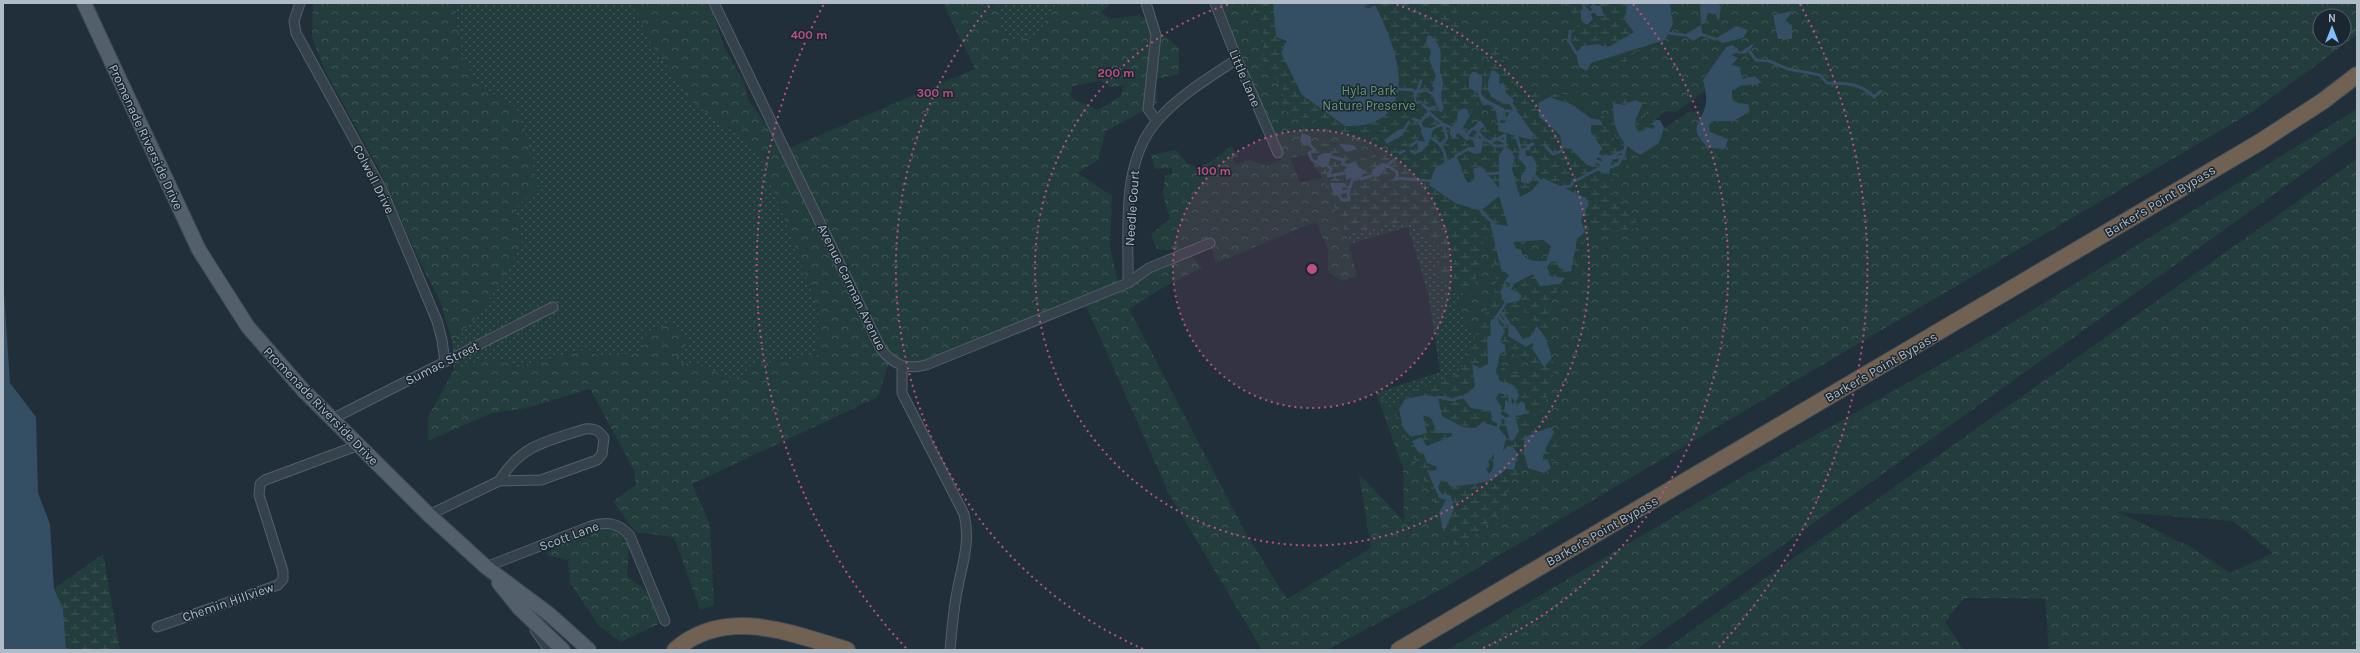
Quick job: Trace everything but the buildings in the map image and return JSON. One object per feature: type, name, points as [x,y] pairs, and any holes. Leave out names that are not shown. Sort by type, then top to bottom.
[{"type":"highway","name":"Barker's Point Bypass","points":[[1399,650],[2253,146],[2323,101],[2357,75]]},
{"type":"highway","points":[[675,650],[704,631],[719,628],[748,626],[797,635],[847,650]]},
{"type":"highway","points":[[664,650],[683,645]]},
{"type":"main road","name":"Promenade Riverside Drive","points":[[84,3],[187,227],[211,272],[248,327],[272,357],[429,515],[486,567],[549,614],[589,650]]},
{"type":"main road","name":"Promenade Riverside Drive","points":[[486,567],[519,608],[563,650]]},
{"type":"street","name":"Colwell Drive","points":[[300,3],[294,21],[296,33],[382,190],[437,321],[442,340],[445,362]]},
{"type":"street","name":"Avenue Carman Avenue","points":[[714,3],[881,349],[890,360],[902,366]]},
{"type":"street","points":[[1146,3],[1156,34],[1148,109],[1156,121]]},
{"type":"street","name":"Little Lane","points":[[1215,3],[1237,59],[1278,153]]},
{"type":"street","name":"Needle Court","points":[[1128,283],[1132,170],[1138,154],[1156,121],[1174,103],[1237,59]]},
{"type":"street","points":[[950,650],[956,592],[967,546],[967,528],[964,514],[902,393],[902,366],[914,368],[926,364],[1128,283],[1149,268],[1210,244]]},
{"type":"street","name":"Sumac Street","points":[[332,419],[553,307]]},
{"type":"street","points":[[429,515],[499,481],[540,480],[597,460],[602,454],[604,438],[600,432],[592,428],[585,428],[539,444],[509,465],[499,481]]},
{"type":"street","name":"Chemin Hillview","points":[[157,626],[278,585],[283,579],[283,571],[259,495],[260,484],[265,480],[359,446]]},
{"type":"street","name":"Scott Lane","points":[[486,567],[591,526],[602,523],[613,523],[624,528],[630,536],[665,621]]},
{"type":"street","points":[[519,608],[550,650]]},
{"type":"green space","points":[[313,3],[455,3],[460,53],[478,85],[515,107],[525,130],[538,187],[516,208],[522,243],[508,270],[480,313],[452,342],[441,303],[418,258],[378,167],[325,71],[312,37]]},
{"type":"green space","points":[[455,3],[633,3],[652,45],[762,158],[819,311],[817,355],[750,366],[739,383],[697,364],[674,363],[643,352],[601,358],[588,349],[517,367],[508,362],[493,359],[478,361],[454,370],[452,342],[480,313],[522,243],[516,208],[515,107],[478,85],[460,53]]},
{"type":"green space","points":[[633,3],[706,3],[714,15],[724,47],[744,82],[748,100],[785,150],[975,69],[943,3],[998,3],[999,28],[1013,40],[1037,37],[1057,3],[1111,3],[1101,12],[1110,19],[1140,15],[1179,48],[1179,74],[1156,79],[1157,104],[1106,131],[1098,160],[1078,173],[1112,196],[1110,248],[1119,286],[1188,252],[1157,249],[1151,234],[1170,219],[1163,195],[1165,175],[1172,174],[1172,168],[1155,169],[1151,155],[1176,150],[1186,162],[1198,168],[1215,159],[1231,146],[1239,156],[1233,158],[1236,165],[1248,160],[1267,166],[1281,159],[1215,3],[1249,3],[1263,33],[1263,65],[1283,89],[1347,134],[1373,132],[1391,135],[1384,141],[1394,140],[1399,146],[1368,160],[1347,152],[1353,145],[1312,142],[1295,137],[1307,155],[1290,158],[1300,182],[1322,178],[1346,233],[1357,276],[1342,281],[1328,272],[1328,250],[1316,222],[1216,263],[1210,244],[1189,253],[1202,268],[1164,287],[1129,309],[1245,532],[1287,599],[1371,548],[1359,474],[1404,521],[1403,468],[1376,393],[1392,409],[1460,558],[1464,544],[1509,505],[1506,485],[1518,474],[1518,461],[1540,431],[1529,417],[1555,367],[1548,344],[1548,305],[1571,272],[1589,231],[1635,229],[1636,215],[1622,207],[1615,200],[1613,173],[1626,166],[1629,149],[1640,155],[1659,143],[1664,128],[1689,112],[1702,111],[1698,122],[1698,131],[1701,139],[1708,148],[1710,132],[1709,125],[1713,121],[1734,121],[1736,104],[1732,98],[1732,91],[1740,86],[1742,79],[1731,65],[1732,55],[1736,53],[1743,55],[1754,42],[1739,52],[1733,45],[1703,79],[1705,91],[1676,112],[1664,111],[1656,120],[1646,123],[1643,118],[1610,120],[1615,140],[1623,147],[1621,149],[1613,144],[1604,116],[1586,111],[1569,96],[1552,93],[1518,92],[1500,51],[1493,48],[1481,75],[1463,32],[1455,3],[1564,3],[1577,26],[1572,50],[1576,53],[1579,67],[1604,59],[1625,63],[1639,48],[1665,40],[1673,24],[1670,3],[2357,3],[2357,35],[2352,39],[2352,8],[2312,8],[2312,48],[2339,48],[2252,112],[1447,586],[1327,650],[1262,650],[1169,494],[1084,301],[926,365],[890,360],[878,397],[692,484],[710,525],[714,605],[700,610],[674,537],[635,532],[613,501],[636,485],[634,470],[590,389],[527,408],[492,413],[428,441],[428,417],[454,370],[479,361],[493,359],[500,360],[517,367],[588,349],[601,358],[643,352],[646,332],[671,324],[688,342],[674,363],[697,364],[739,382],[750,366],[817,355],[819,311],[762,159],[740,137],[691,101],[652,45]],"holes":[[[1101,81],[1110,87],[1124,86],[1121,96],[1098,110],[1071,98],[1072,86]]]},
{"type":"green space","points":[[998,3],[1057,3],[1037,37],[1013,41],[999,28]]},
{"type":"green space","name":"Hyla Park Nature Preserve","points":[[1249,3],[1455,3],[1463,32],[1481,75],[1493,48],[1500,51],[1518,92],[1552,93],[1569,96],[1586,111],[1604,115],[1613,144],[1621,149],[1623,147],[1616,138],[1612,127],[1610,116],[1611,104],[1630,97],[1643,100],[1648,104],[1647,113],[1643,118],[1646,123],[1660,120],[1664,128],[1659,143],[1646,156],[1629,149],[1626,166],[1613,173],[1615,200],[1622,207],[1636,215],[1635,229],[1589,232],[1571,272],[1548,305],[1548,344],[1555,367],[1543,412],[1529,417],[1540,431],[1551,427],[1560,440],[1551,468],[1544,473],[1528,468],[1523,454],[1518,461],[1519,474],[1506,485],[1509,505],[1464,544],[1460,559],[1392,409],[1415,390],[1459,374],[1497,286],[1491,246],[1485,235],[1474,286],[1466,295],[1434,276],[1443,250],[1409,221],[1346,233],[1322,178],[1295,137],[1302,133],[1310,136],[1312,142],[1353,145],[1357,149],[1347,152],[1368,160],[1398,146],[1394,140],[1387,144],[1384,140],[1391,135],[1373,132],[1347,134],[1282,110],[1283,89],[1263,65],[1263,33]],"holes":[[[1477,101],[1493,114],[1498,133],[1485,126],[1480,120],[1468,134],[1463,128]],[[1543,240],[1551,246],[1546,261],[1527,259],[1523,253],[1525,242]],[[1515,311],[1528,313],[1532,317],[1533,324],[1528,328],[1517,324],[1511,316]],[[1511,353],[1526,359],[1532,368],[1525,375],[1514,374],[1502,367],[1500,358]]]},
{"type":"green space","points":[[1564,3],[1670,3],[1673,24],[1665,40],[1639,48],[1625,63],[1604,59],[1591,63],[1587,71],[1579,67],[1576,53],[1569,41],[1577,26]]},
{"type":"green space","points":[[1477,101],[1493,114],[1498,133],[1485,126],[1468,134],[1462,128]]},
{"type":"green space","points":[[2357,109],[2357,135],[1636,650],[1447,650],[1733,482],[1997,332]]},
{"type":"green space","points":[[2357,159],[2357,650],[2049,650],[2045,599],[1964,598],[1945,622],[1964,650],[1664,650]],"holes":[[[2118,512],[2233,521],[2273,553],[2230,573],[2191,547]]]},
{"type":"green space","points":[[1409,221],[1443,250],[1434,277],[1466,295],[1457,306],[1475,338],[1459,374],[1415,390],[1392,409],[1376,393],[1440,372],[1428,293],[1408,227],[1349,244],[1347,233]]},
{"type":"green space","points":[[1485,234],[1491,246],[1497,286],[1475,338],[1457,306],[1474,286]]},
{"type":"green space","points":[[1543,240],[1551,246],[1546,261],[1535,261],[1524,256],[1523,248],[1525,241]]},
{"type":"green space","points":[[1514,311],[1528,313],[1532,317],[1533,324],[1528,328],[1517,324],[1511,316]]},
{"type":"green space","points":[[1511,353],[1526,359],[1532,368],[1525,375],[1514,374],[1502,367],[1500,358]]},
{"type":"green space","points":[[602,523],[630,536],[627,576],[656,599],[665,621],[621,642],[599,626],[570,583],[568,560],[546,555],[569,534]]},
{"type":"green space","points":[[103,554],[120,650],[66,650],[63,608],[54,589]]},
{"type":"water","points":[[1273,3],[1365,3],[1365,7],[1369,8],[1375,5],[1388,33],[1398,67],[1399,83],[1396,98],[1389,111],[1372,123],[1345,126],[1302,95],[1281,53],[1287,41],[1276,37]]},
{"type":"water","points":[[1582,3],[1589,10],[1593,19],[1587,25],[1582,22],[1580,11],[1583,9]]},
{"type":"water","points":[[1593,3],[1597,6],[1601,5],[1600,3],[1610,3],[1601,6],[1604,16],[1597,16],[1590,7]]},
{"type":"water","points":[[1627,3],[1670,3],[1673,24],[1665,40],[1591,63],[1587,71],[1579,67],[1576,53],[1582,46],[1598,44],[1607,48],[1634,32],[1625,21]]},
{"type":"water","points":[[1700,3],[1717,3],[1721,6],[1719,21],[1715,14],[1708,13],[1705,23],[1701,25]]},
{"type":"water","points":[[1793,11],[1784,22],[1792,25],[1792,39],[1778,39],[1773,15]]},
{"type":"water","points":[[1701,25],[1703,35],[1693,41],[1684,35]]},
{"type":"water","points":[[1736,26],[1748,30],[1743,38],[1723,43],[1715,39]]},
{"type":"water","points":[[1430,35],[1438,44],[1441,52],[1440,72],[1443,79],[1443,85],[1441,98],[1444,108],[1441,113],[1431,93],[1434,89],[1432,85],[1436,77],[1429,59],[1431,51],[1426,45],[1427,36]]},
{"type":"water","points":[[1755,42],[1748,52],[1743,54],[1736,53],[1732,55],[1738,58],[1732,65],[1740,67],[1742,79],[1755,76],[1762,83],[1740,86],[1732,91],[1732,98],[1736,103],[1748,104],[1750,111],[1734,121],[1713,121],[1709,125],[1710,132],[1728,139],[1725,149],[1708,148],[1701,140],[1696,129],[1706,102],[1703,80],[1726,47],[1733,45],[1740,52]]},
{"type":"water","points":[[1492,70],[1497,72],[1500,76],[1499,84],[1504,83],[1506,93],[1514,100],[1512,105],[1498,101],[1490,95],[1488,85]]},
{"type":"water","points":[[1472,72],[1476,72],[1482,76],[1482,95],[1506,111],[1502,119],[1497,120],[1496,111],[1490,105],[1483,105],[1477,93],[1469,88],[1469,77]]},
{"type":"water","points":[[1424,89],[1427,91],[1417,94],[1415,108],[1413,90]]},
{"type":"water","points":[[1550,97],[1573,105],[1590,118],[1600,120],[1603,125],[1591,125],[1591,132],[1602,148],[1593,167],[1587,165],[1571,149],[1562,148],[1560,135],[1539,117],[1538,103]]},
{"type":"water","points":[[1635,100],[1643,103],[1634,123],[1638,131],[1644,132],[1647,127],[1653,129],[1655,126],[1652,123],[1656,120],[1660,120],[1664,128],[1659,143],[1640,155],[1626,145],[1618,134],[1613,112],[1613,103],[1624,105]]},
{"type":"water","points":[[1464,108],[1468,110],[1468,115],[1472,111],[1463,128],[1471,138],[1467,141],[1458,133],[1453,139],[1450,134],[1450,127],[1456,124],[1458,111]]},
{"type":"water","points":[[1515,110],[1534,134],[1532,140],[1498,131],[1499,123],[1505,123],[1510,111]]},
{"type":"water","points":[[1480,120],[1485,126],[1478,132],[1472,129]]},
{"type":"water","points":[[1422,127],[1434,128],[1428,145],[1421,152],[1418,151],[1417,141],[1425,141],[1421,132]]},
{"type":"water","points":[[1405,128],[1403,135],[1387,144],[1384,140],[1398,130]]},
{"type":"water","points":[[1302,133],[1310,136],[1312,142],[1304,145],[1300,141]]},
{"type":"water","points":[[1477,138],[1484,139],[1481,153],[1475,154],[1468,151],[1468,147],[1475,147],[1473,141]]},
{"type":"water","points":[[1339,144],[1353,145],[1357,149],[1346,152]]},
{"type":"water","points":[[1505,146],[1510,149],[1515,157],[1512,169],[1520,197],[1531,191],[1543,178],[1586,198],[1589,204],[1581,220],[1585,232],[1577,239],[1571,272],[1559,268],[1556,261],[1551,262],[1547,267],[1550,276],[1565,278],[1560,284],[1540,286],[1533,274],[1512,285],[1505,281],[1509,275],[1501,269],[1490,223],[1508,226],[1499,196],[1481,211],[1455,203],[1429,185],[1435,168],[1456,156],[1460,163],[1464,177],[1468,183],[1475,180],[1473,169],[1481,166],[1499,188],[1499,155]],"holes":[[[1543,240],[1551,246],[1546,261],[1534,261],[1525,257],[1521,250],[1515,248],[1514,242]]]},
{"type":"water","points":[[1520,148],[1525,149],[1526,156],[1532,156],[1537,167],[1536,173],[1529,184],[1521,182],[1521,175],[1526,173],[1526,167],[1518,158]]},
{"type":"water","points":[[1324,153],[1332,153],[1328,166],[1323,168],[1316,164],[1318,156]]},
{"type":"water","points":[[1605,154],[1613,157],[1609,173],[1600,172],[1598,169]]},
{"type":"water","points":[[1356,161],[1358,167],[1364,170],[1361,179],[1352,181],[1352,178],[1346,180],[1346,165]]},
{"type":"water","points":[[1382,163],[1389,164],[1391,168],[1386,168],[1378,177],[1371,176],[1372,170]]},
{"type":"water","points":[[1330,183],[1343,183],[1347,185],[1342,188],[1343,194],[1334,196]]},
{"type":"water","points":[[3,277],[10,383],[36,417],[38,493],[50,524],[54,589],[63,608],[66,650],[3,650]]},
{"type":"water","points":[[1504,285],[1522,295],[1519,301],[1505,304],[1500,292]]},
{"type":"water","points":[[1496,318],[1505,331],[1500,341],[1505,345],[1505,351],[1500,354],[1496,372],[1500,381],[1513,385],[1519,395],[1516,402],[1510,396],[1499,393],[1496,399],[1501,406],[1502,426],[1492,421],[1491,411],[1471,408],[1462,397],[1475,387],[1472,364],[1480,368],[1488,364],[1487,337],[1491,335],[1490,321]]},
{"type":"water","points":[[1509,324],[1514,326],[1523,339],[1532,335],[1536,326],[1542,332],[1550,349],[1552,358],[1544,367],[1533,350],[1533,343],[1526,347],[1508,336]]},
{"type":"water","points":[[1426,395],[1438,397],[1442,416],[1463,427],[1476,428],[1482,422],[1498,427],[1506,437],[1503,452],[1507,446],[1513,447],[1518,454],[1514,470],[1506,469],[1495,478],[1474,484],[1451,487],[1445,480],[1441,480],[1438,488],[1442,494],[1451,496],[1454,509],[1444,532],[1439,513],[1446,500],[1439,498],[1427,470],[1436,471],[1437,467],[1427,463],[1424,454],[1418,452],[1412,441],[1421,437],[1427,446],[1452,436],[1452,433],[1437,433],[1431,418],[1423,415],[1427,433],[1411,437],[1403,428],[1399,409],[1405,399]],"holes":[[[1494,454],[1493,468],[1489,474],[1486,468],[1490,465],[1488,462]]]},
{"type":"water","points":[[1505,400],[1518,405],[1521,401],[1525,403],[1525,411],[1531,413],[1515,416],[1519,430],[1514,440],[1510,441],[1504,418],[1510,416],[1505,412]]},
{"type":"water","points":[[1551,427],[1554,432],[1546,448],[1543,459],[1548,460],[1551,468],[1544,473],[1528,468],[1524,453],[1524,437]]},
{"type":"waterway","points":[[1570,31],[1569,41],[1576,53]]},
{"type":"waterway","points":[[1668,33],[1684,35]]},
{"type":"waterway","points":[[1703,35],[1715,39]]},
{"type":"waterway","points":[[1750,52],[1756,60],[1769,61],[1788,69],[1820,75],[1827,83],[1858,86],[1869,92],[1874,97],[1881,91]]},
{"type":"waterway","points":[[1418,90],[1421,81]]},
{"type":"waterway","points":[[1399,89],[1413,90]]},
{"type":"waterway","points":[[1427,91],[1431,93]]},
{"type":"waterway","points":[[1415,103],[1420,102]]},
{"type":"waterway","points":[[1423,105],[1428,109],[1435,107]]},
{"type":"waterway","points":[[1512,105],[1515,110]]},
{"type":"waterway","points":[[1420,122],[1429,113],[1428,109]]},
{"type":"waterway","points":[[1429,113],[1443,124],[1447,138],[1441,144]]},
{"type":"waterway","points":[[1413,119],[1419,121],[1422,127]]},
{"type":"waterway","points":[[1502,119],[1508,119]]},
{"type":"waterway","points":[[1405,128],[1409,122]]},
{"type":"waterway","points":[[1434,128],[1443,124],[1450,127]]},
{"type":"waterway","points":[[1468,134],[1472,129]]},
{"type":"waterway","points":[[1478,132],[1484,139],[1490,142],[1497,139],[1505,142]]},
{"type":"waterway","points":[[1477,138],[1478,132]]},
{"type":"waterway","points":[[1490,142],[1494,146],[1505,146],[1505,135],[1497,139]]},
{"type":"waterway","points":[[1517,137],[1520,148]]},
{"type":"waterway","points":[[1432,138],[1442,148],[1445,154],[1446,162]]},
{"type":"waterway","points":[[1471,138],[1475,140]]},
{"type":"waterway","points":[[1411,146],[1417,141]]},
{"type":"waterway","points":[[1308,143],[1315,150],[1309,153],[1312,160],[1316,162]]},
{"type":"waterway","points":[[1525,149],[1529,149],[1528,146],[1533,144]]},
{"type":"waterway","points":[[1613,158],[1623,156],[1626,146]]},
{"type":"waterway","points":[[1546,147],[1553,154],[1561,151],[1562,148]]},
{"type":"waterway","points":[[1456,156],[1468,149]]},
{"type":"waterway","points":[[1612,156],[1625,150]]},
{"type":"waterway","points":[[1400,153],[1404,151]]},
{"type":"waterway","points":[[1411,151],[1415,153],[1418,151]]},
{"type":"waterway","points":[[1598,156],[1604,157]]},
{"type":"waterway","points":[[1611,167],[1618,164],[1623,156]]},
{"type":"waterway","points":[[1332,157],[1344,160],[1342,164],[1346,165]]},
{"type":"waterway","points":[[1389,164],[1394,160]]},
{"type":"waterway","points":[[1596,161],[1601,163]]},
{"type":"waterway","points":[[1328,166],[1331,169],[1328,176],[1346,173]]},
{"type":"waterway","points":[[1391,168],[1397,172],[1397,178],[1431,181]]},
{"type":"waterway","points":[[1562,187],[1571,186],[1573,182],[1598,169]]},
{"type":"waterway","points":[[1487,174],[1499,173]]},
{"type":"waterway","points":[[1361,179],[1371,176]]},
{"type":"waterway","points":[[1535,176],[1540,181]]},
{"type":"waterway","points":[[1339,195],[1342,200],[1349,200],[1348,193],[1352,181]]},
{"type":"waterway","points":[[1343,192],[1349,190]]},
{"type":"waterway","points":[[1481,211],[1494,224]]},
{"type":"waterway","points":[[1496,318],[1505,304]]},
{"type":"waterway","points":[[1502,313],[1509,324]]},
{"type":"waterway","points":[[1499,316],[1503,322],[1509,324]]},
{"type":"waterway","points":[[1510,396],[1510,402]]},
{"type":"waterway","points":[[1438,397],[1452,400],[1462,397]]}]
